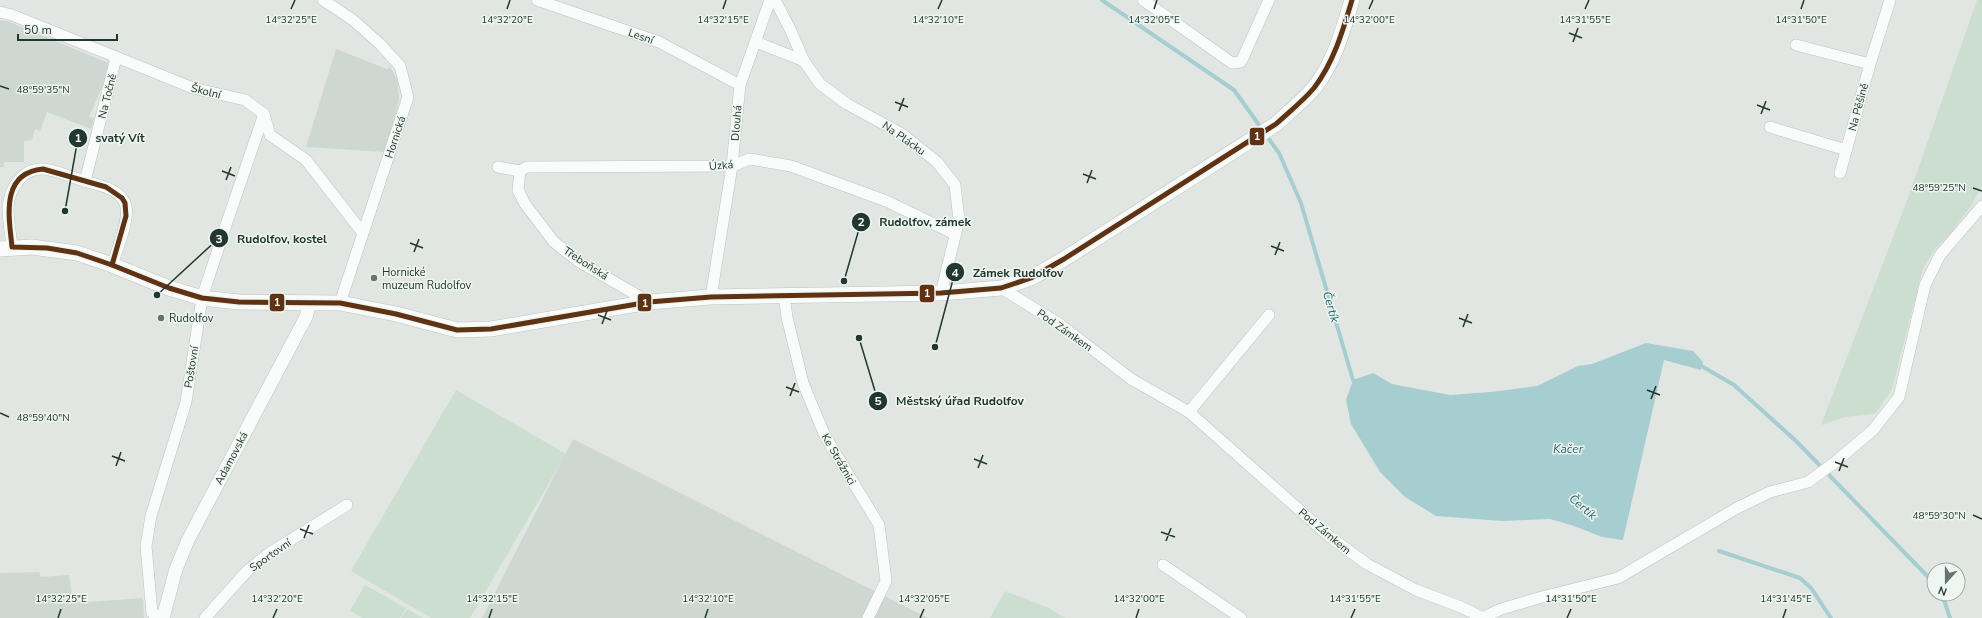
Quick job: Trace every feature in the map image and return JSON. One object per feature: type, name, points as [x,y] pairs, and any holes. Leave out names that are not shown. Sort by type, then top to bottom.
[{"type":"main road","points":[[6,248],[32,247],[62,250],[112,265],[164,286],[202,298],[239,302],[340,303],[396,314],[457,330],[491,329],[649,302],[711,297],[941,293],[1000,288],[1031,278],[1064,259],[1276,124],[1298,105],[1318,81],[1329,64],[1340,37],[1352,0]]},
{"type":"street","name":"Hornická","points":[[323,0],[353,20],[380,44],[400,66],[408,97],[362,232],[340,303]]},
{"type":"street","name":"Lesní","points":[[537,0],[659,42],[740,85]]},
{"type":"street","name":"Dlouhá","points":[[711,297],[732,166],[740,85],[770,0]]},
{"type":"street","name":"Na Plácku","points":[[775,0],[804,61],[820,84],[848,104],[902,134],[937,162],[955,185],[958,220],[941,293]]},
{"type":"street","points":[[1143,0],[1232,63],[1241,62],[1269,0]]},
{"type":"street","name":"Na Pěšině","points":[[1840,173],[1870,64],[1890,0]]},
{"type":"street","name":"Školní","points":[[0,12],[12,15],[193,88],[245,100],[264,114]]},
{"type":"street","points":[[756,42],[804,61]]},
{"type":"street","points":[[1796,45],[1870,64]]},
{"type":"street","name":"Na Točně","points":[[85,181],[116,58]]},
{"type":"street","points":[[264,114],[270,135],[306,160],[362,232]]},
{"type":"street","name":"Poštovní","points":[[159,616],[146,546],[151,516],[186,402],[202,298],[264,114]]},
{"type":"street","points":[[1770,127],[1846,150]]},
{"type":"street","name":"Úzká","points":[[498,167],[520,170],[527,167],[732,166],[750,159],[790,166],[886,201],[955,234]]},
{"type":"street","points":[[6,248],[8,208],[10,197],[15,186],[27,172],[44,169],[110,189],[120,195],[125,204],[126,218],[112,265]]},
{"type":"street","name":"Třeboňská","points":[[520,170],[518,190],[525,204],[554,242],[578,260],[649,302]]},
{"type":"street","name":"Pod Zámkem","points":[[1000,288],[1061,325],[1131,379],[1189,412],[1330,537],[1367,564],[1416,590],[1482,618],[1515,605],[1618,578],[1737,508],[1770,492],[1808,482],[1834,463],[1873,430],[1898,397],[1925,284],[1940,255],[1982,206]]},
{"type":"street","name":"Ke Strážnici","points":[[784,296],[788,324],[803,383],[825,436],[878,526],[886,581],[868,618]]},
{"type":"street","name":"Adamovská","points":[[159,616],[188,540],[306,317],[310,302]]},
{"type":"street","points":[[1189,412],[1269,316]]},
{"type":"street","name":"Sportovní","points":[[205,618],[248,571],[263,558],[347,505]]},
{"type":"street","points":[[1163,565],[1241,618]]},
{"type":"shaded area","points":[[0,21],[7,21],[108,63],[105,80],[89,117],[94,118],[91,129],[47,112],[40,131],[35,129],[32,140],[24,141],[24,162],[4,162],[4,167],[0,167]]},
{"type":"shaded area","points":[[336,49],[387,69],[390,67],[397,79],[399,98],[397,110],[384,152],[306,147]]},
{"type":"shaded area","points":[[573,439],[928,618],[482,618]]},
{"type":"shaded area","points":[[39,572],[41,577],[69,575],[73,603],[143,598],[144,618],[0,618],[0,573]]},
{"type":"green space","points":[[1977,0],[1982,0],[1982,186],[1971,206],[1949,235],[1935,249],[1923,268],[1892,389],[1875,414],[1845,417],[1821,425],[1908,198]]},
{"type":"green space","points":[[456,390],[566,454],[470,618],[431,618],[351,571]]},
{"type":"green space","points":[[365,585],[406,608],[400,618],[363,618],[350,611]]},
{"type":"green space","points":[[1005,591],[1047,607],[1065,618],[990,618]]},
{"type":"green space","points":[[407,609],[423,618],[401,618]]},
{"type":"water","name":"Kačer","points":[[1646,343],[1693,351],[1703,362],[1701,370],[1664,360],[1623,540],[1602,537],[1574,526],[1550,519],[1502,521],[1436,516],[1405,497],[1380,472],[1351,424],[1346,400],[1353,380],[1373,373],[1392,384],[1450,395],[1491,392],[1537,386],[1578,366],[1592,364]]},
{"type":"waterway","name":"Čertík","points":[[1102,0],[1234,90],[1262,129]]},
{"type":"waterway","name":"Čertík","points":[[1266,135],[1279,153],[1301,203],[1353,380],[1356,382]]},
{"type":"waterway","points":[[1698,364],[1734,385],[1796,441],[1926,575]]},
{"type":"waterway","name":"Čertík","points":[[1719,551],[1800,578],[1811,588],[1831,618]]},
{"type":"waterway","points":[[1945,602],[1950,618]]},
{"type":"transit line","name":"1","points":[[112,265],[169,288],[202,298],[239,302],[340,303],[396,314],[457,330],[491,329],[649,302],[711,297],[941,293],[1001,288],[1031,278],[1064,259],[1276,124],[1314,88],[1321,78],[1337,46],[1352,0]]},
{"type":"transit line","name":"1","points":[[43,169],[106,187],[122,198],[125,203],[126,216],[112,265],[77,253],[47,248],[12,247],[9,210],[10,198],[20,179],[29,172],[43,169]]},
{"type":"place","name":"svatý Vít","points":[[65,211]]},
{"type":"place","name":"Hornické muzeum Rudolfov","points":[[374,278]]},
{"type":"place","name":"Rudolfov, zámek","points":[[844,281]]},
{"type":"place","name":"Rudolfov, kostel","points":[[157,295]]},
{"type":"place","name":"Rudolfov","points":[[161,318]]},
{"type":"place","name":"Městský úřad Rudolfov","points":[[859,338]]},
{"type":"place","name":"Zámek Rudolfov","points":[[935,347]]}]
